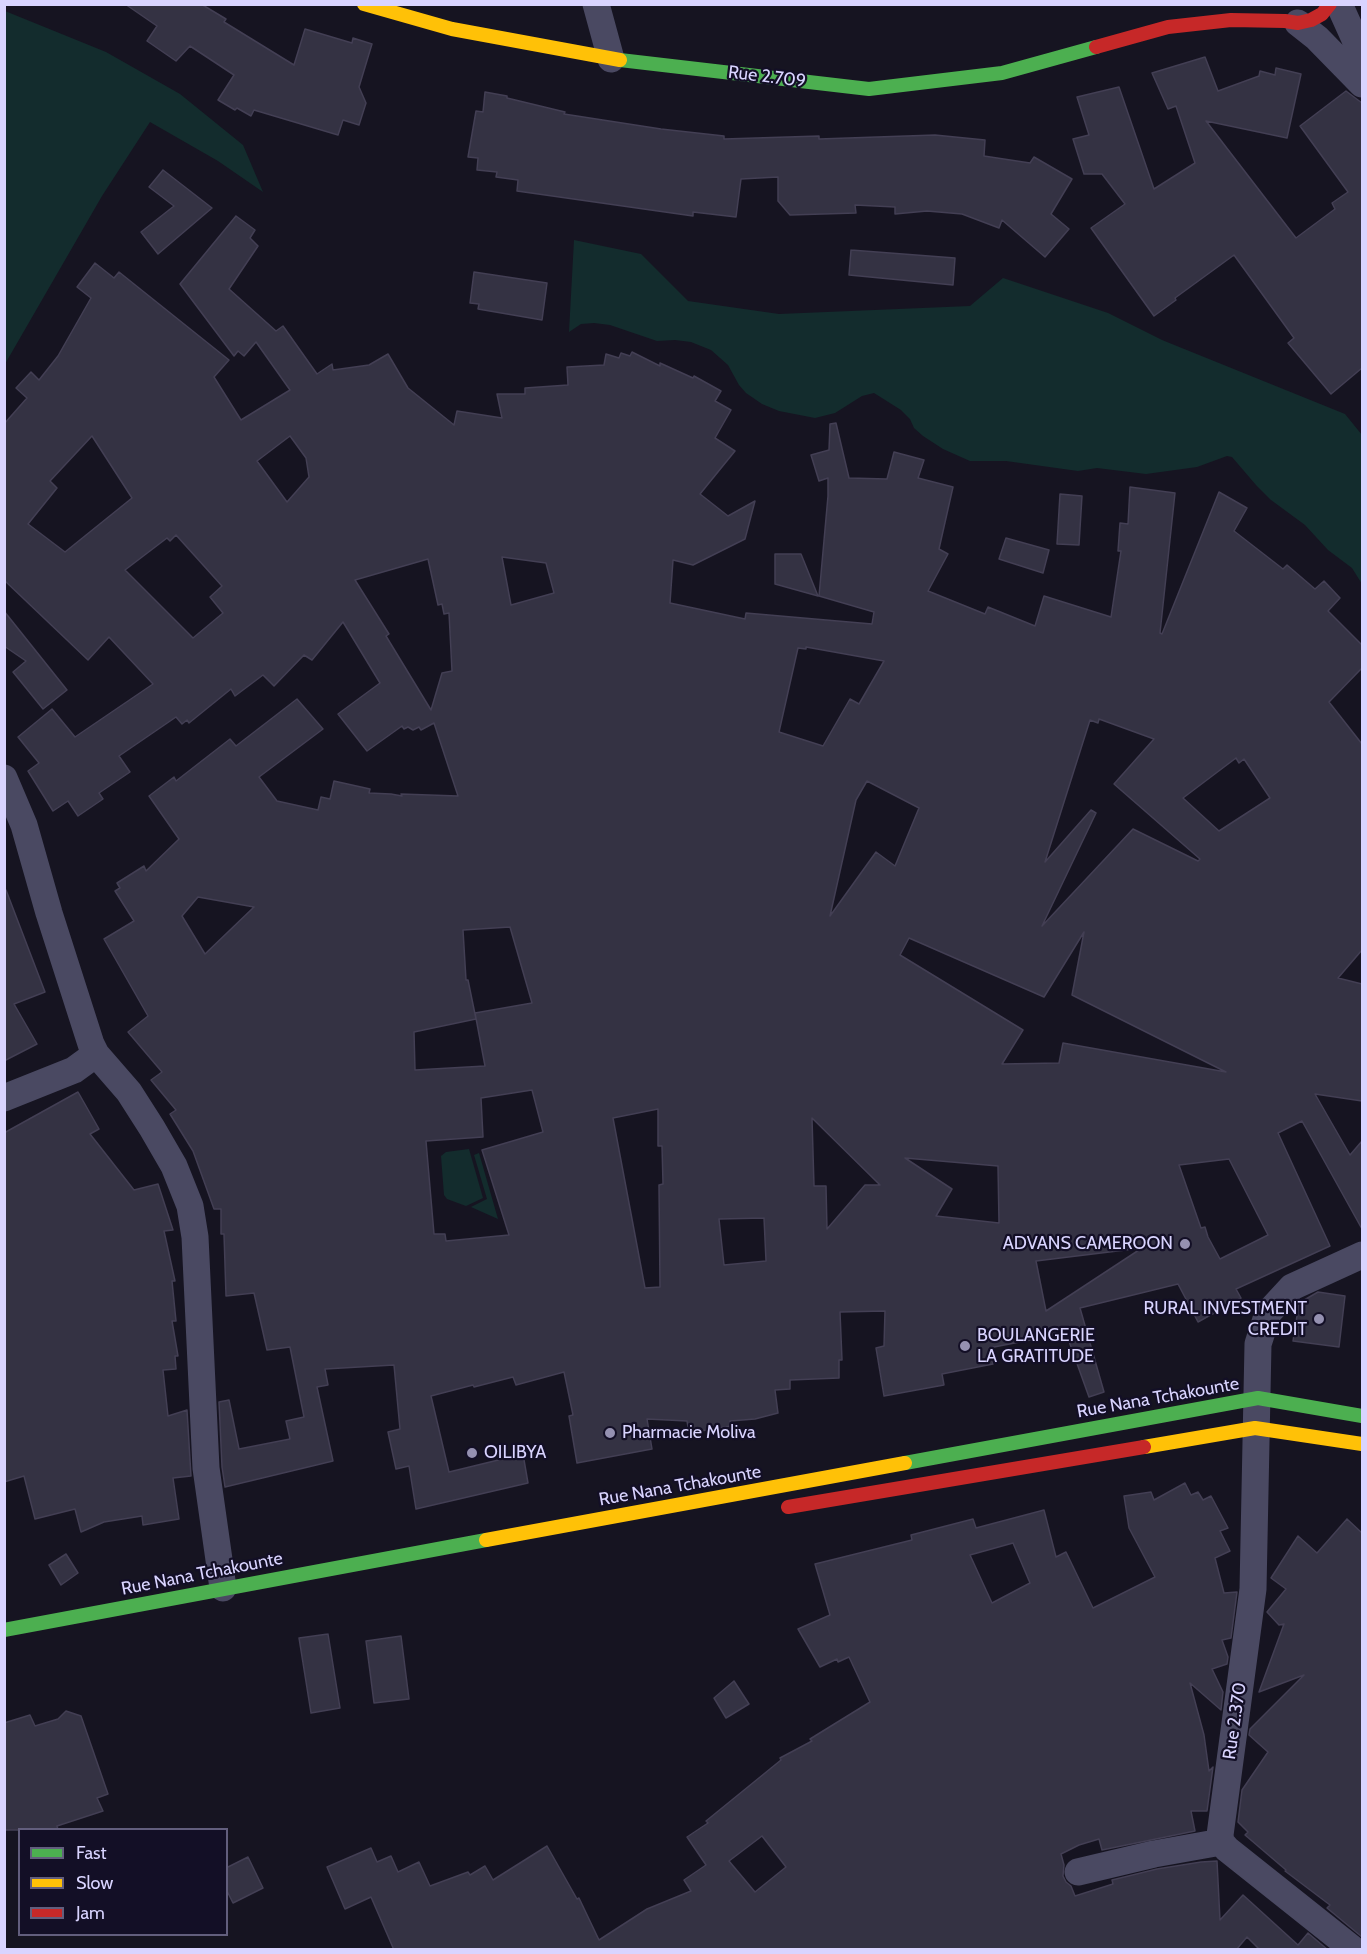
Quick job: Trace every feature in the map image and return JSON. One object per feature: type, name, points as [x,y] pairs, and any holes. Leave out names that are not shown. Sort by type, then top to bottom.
[{"type":"main road","name":"Rue 2.709","points":[[364,4],[452,28],[611,60],[868,89],[1002,73],[1168,27],[1280,15]]},
{"type":"main road","points":[[1280,15],[1311,20],[1322,14],[1330,4]]},
{"type":"main road","name":"Rue Nana Tchakounte","points":[[4,1630],[1258,1398],[1362,1416]]},
{"type":"main road","points":[[775,1510],[1256,1428],[1362,1444]]},
{"type":"street","points":[[596,4],[611,60]]},
{"type":"street","name":"Rue 2.709","points":[[1168,27],[1205,4]]},
{"type":"street","points":[[1339,4],[1362,55]]},
{"type":"street","points":[[1280,15],[1317,38],[1362,84]]},
{"type":"street","points":[[4,778],[24,825],[85,1031],[96,1054],[129,1092],[152,1128],[174,1166],[190,1206],[195,1238],[206,1468],[223,1588]]},
{"type":"street","points":[[4,1098],[74,1070],[96,1054]]},
{"type":"street","name":"Rue 2.370","points":[[1221,1842],[1220,1835],[1253,1589],[1258,1344],[1268,1313],[1292,1287],[1362,1255]]},
{"type":"street","points":[[1078,1872],[1154,1854],[1221,1842],[1354,1950]]},
{"type":"green space","points":[[5,11],[106,52],[180,94],[243,145],[263,192],[218,161],[150,122],[102,196],[5,364]]},
{"type":"green space","points":[[574,240],[641,254],[688,301],[779,314],[970,306],[1003,278],[1108,313],[1162,340],[1345,414],[1362,435],[1362,584],[1352,568],[1328,550],[1305,525],[1271,500],[1232,457],[1227,456],[1197,467],[1146,474],[1097,468],[1078,471],[1006,461],[970,461],[943,449],[923,436],[901,410],[874,393],[862,396],[835,413],[815,418],[779,411],[762,404],[746,393],[728,365],[711,350],[691,342],[657,341],[610,325],[594,323],[581,324],[569,332]]},
{"type":"green space","points":[[469,1149],[483,1198],[466,1206],[447,1199],[444,1195],[441,1156],[446,1152]]},
{"type":"green space","points":[[479,1153],[498,1219],[471,1207],[487,1199],[474,1155]]},
{"type":"building","points":[[125,4],[201,4],[226,19],[224,22],[294,65],[305,29],[352,43],[353,38],[372,44],[359,87],[366,103],[359,125],[343,120],[338,135],[254,110],[251,116],[237,108],[235,110],[218,100],[234,75],[190,46],[176,61],[147,41],[157,26]]},
{"type":"building","points":[[1205,57],[1218,91],[1259,76],[1260,71],[1275,75],[1276,68],[1301,74],[1287,138],[1206,121],[1296,238],[1335,209],[1332,203],[1348,192],[1300,126],[1346,91],[1362,103],[1362,368],[1331,394],[1288,343],[1294,338],[1234,255],[1154,316],[1091,228],[1125,204],[1102,174],[1084,174],[1073,139],[1089,135],[1077,97],[1119,87],[1154,189],[1195,163],[1176,106],[1168,109],[1152,73]]},
{"type":"building","points":[[485,92],[565,112],[564,114],[724,136],[724,139],[819,136],[819,139],[935,135],[985,140],[984,156],[1030,163],[1034,157],[1072,179],[1051,214],[1069,229],[1045,257],[1002,220],[999,228],[962,214],[927,211],[895,214],[895,207],[855,205],[856,213],[790,215],[778,201],[778,177],[741,179],[736,217],[693,212],[693,216],[517,191],[518,180],[496,177],[497,172],[477,170],[478,158],[468,157],[476,111],[483,112]]},
{"type":"building","points":[[163,170],[212,208],[158,254],[141,232],[174,206],[149,187]]},
{"type":"building","points":[[236,216],[255,230],[250,238],[258,246],[229,289],[276,331],[283,326],[317,374],[332,364],[333,370],[369,365],[388,354],[408,388],[454,425],[457,411],[502,418],[497,394],[525,394],[525,388],[568,385],[567,367],[604,365],[606,354],[619,358],[621,353],[630,356],[632,352],[660,366],[660,363],[693,378],[694,376],[721,391],[715,401],[731,410],[715,438],[735,451],[700,494],[728,516],[755,501],[745,539],[693,565],[673,560],[670,603],[745,619],[746,613],[872,624],[874,612],[819,596],[828,478],[819,481],[811,455],[829,450],[830,424],[836,423],[849,478],[887,479],[894,452],[924,460],[918,478],[953,487],[939,549],[948,554],[928,591],[985,614],[988,607],[1035,626],[1044,596],[1111,617],[1121,551],[1118,551],[1120,523],[1128,524],[1130,487],[1175,493],[1160,633],[1162,634],[1219,492],[1247,508],[1234,531],[1283,569],[1287,565],[1315,589],[1324,581],[1340,598],[1328,611],[1362,645],[1362,668],[1329,702],[1362,744],[1362,950],[1338,978],[1362,984],[1362,1101],[1315,1094],[1350,1155],[1362,1141],[1362,1229],[1302,1121],[1278,1133],[1330,1246],[1236,1289],[1241,1298],[1198,1322],[1178,1284],[1080,1308],[1104,1392],[1089,1397],[1066,1333],[989,1348],[993,1364],[942,1374],[944,1385],[884,1396],[876,1348],[884,1346],[885,1311],[840,1312],[842,1360],[839,1360],[839,1378],[790,1380],[790,1389],[775,1390],[778,1413],[755,1419],[730,1421],[731,1426],[689,1433],[687,1421],[647,1419],[652,1449],[577,1463],[569,1416],[573,1415],[564,1372],[516,1385],[513,1377],[431,1396],[449,1472],[523,1454],[528,1483],[416,1509],[409,1466],[396,1469],[388,1432],[400,1429],[394,1365],[325,1369],[328,1385],[317,1387],[333,1461],[225,1487],[219,1402],[229,1400],[239,1449],[290,1439],[286,1421],[304,1417],[290,1347],[267,1350],[254,1293],[226,1296],[221,1209],[214,1209],[193,1151],[170,1114],[176,1110],[151,1080],[162,1072],[128,1032],[148,1016],[104,939],[134,921],[115,891],[120,888],[117,883],[144,866],[146,871],[179,839],[149,796],[174,777],[176,781],[230,739],[236,746],[297,699],[323,729],[259,777],[277,801],[318,810],[321,797],[330,799],[334,781],[370,789],[369,793],[402,796],[401,794],[458,796],[434,723],[421,730],[419,727],[413,730],[408,727],[404,729],[402,726],[367,751],[338,714],[380,683],[343,622],[312,660],[304,655],[274,686],[263,675],[235,696],[231,689],[189,723],[187,720],[182,724],[176,717],[119,756],[130,772],[99,793],[103,799],[78,816],[68,801],[53,811],[28,771],[39,763],[18,737],[52,709],[75,737],[153,684],[109,637],[88,660],[4,580],[4,424],[27,398],[16,388],[31,372],[39,380],[58,356],[91,298],[77,287],[95,263],[114,278],[119,272],[229,360],[214,377],[241,420],[290,390],[256,342],[244,356],[238,351],[234,356],[180,284]],"holes":[[[92,436],[132,498],[65,552],[28,524],[57,488],[50,481]],[[290,436],[306,458],[309,477],[287,502],[257,461]],[[176,535],[222,586],[210,597],[223,613],[193,638],[125,570],[167,538],[170,541]],[[502,557],[546,563],[554,593],[511,605]],[[428,559],[438,605],[442,604],[444,614],[449,613],[452,671],[442,673],[431,710],[386,636],[389,634],[355,580]],[[806,647],[884,661],[859,704],[850,699],[823,746],[779,732],[798,648],[806,649]],[[1099,719],[1154,739],[1114,784],[1200,859],[1198,861],[1133,829],[1042,926],[1096,813],[1091,810],[1045,862],[1090,720],[1098,723]],[[1236,758],[1239,763],[1244,759],[1270,798],[1219,831],[1183,798]],[[867,781],[919,808],[895,866],[876,852],[830,916],[856,800]],[[198,897],[254,907],[205,954],[182,916]],[[510,927],[532,1003],[475,1013],[485,1066],[415,1070],[414,1032],[476,1019],[468,980],[466,980],[463,930]],[[1084,932],[1072,995],[1226,1072],[1063,1043],[1059,1063],[1002,1064],[1023,1030],[900,955],[909,938],[1044,997]],[[532,1090],[543,1132],[482,1150],[509,1235],[446,1241],[445,1234],[434,1234],[426,1141],[483,1137],[481,1098]],[[658,1109],[658,1146],[662,1146],[663,1184],[659,1185],[660,1287],[645,1288],[613,1118]],[[812,1118],[880,1185],[865,1185],[827,1229],[826,1186],[814,1186]],[[905,1158],[998,1166],[999,1223],[936,1216],[952,1189]],[[1229,1159],[1268,1235],[1220,1259],[1205,1227],[1201,1228],[1179,1165]],[[764,1218],[766,1261],[724,1265],[719,1219]],[[1142,1248],[1075,1292],[1046,1311],[1036,1261]]]},
{"type":"building","points":[[851,250],[955,258],[953,285],[849,275]]},
{"type":"building","points":[[474,272],[547,283],[542,320],[478,309],[479,304],[470,303]]},
{"type":"building","points":[[1060,494],[1082,496],[1079,545],[1057,544]]},
{"type":"building","points":[[1006,538],[1049,550],[1043,573],[999,559]]},
{"type":"building","points":[[775,554],[801,554],[818,596],[775,584]]},
{"type":"building","points":[[4,611],[67,690],[43,709],[13,672],[26,661],[4,646]]},
{"type":"building","points":[[4,890],[6,890],[45,992],[14,1004],[37,1044],[4,1061]]},
{"type":"building","points":[[78,1092],[99,1129],[90,1134],[134,1190],[158,1184],[173,1230],[164,1231],[175,1281],[172,1281],[176,1321],[172,1321],[178,1356],[175,1356],[176,1369],[163,1370],[168,1416],[187,1410],[191,1476],[173,1478],[179,1519],[143,1525],[142,1516],[104,1522],[81,1532],[75,1509],[35,1519],[24,1476],[4,1482],[4,1133]]},
{"type":"building","name":"RURAL INVESTMENT CREDIT","points":[[1318,1292],[1345,1296],[1339,1347],[1293,1341],[1299,1303]]},
{"type":"building","points":[[1185,1483],[1191,1495],[1198,1492],[1203,1500],[1211,1496],[1228,1528],[1220,1531],[1230,1551],[1215,1558],[1224,1593],[1237,1592],[1231,1638],[1222,1640],[1228,1657],[1227,1664],[1212,1669],[1223,1692],[1221,1710],[1190,1683],[1204,1735],[1209,1771],[1213,1767],[1207,1811],[1191,1811],[1195,1831],[1102,1850],[1099,1839],[1079,1845],[1061,1854],[1064,1865],[1063,1876],[1075,1896],[1113,1884],[1112,1880],[1157,1869],[1217,1861],[1220,1920],[1243,1895],[1298,1945],[1308,1933],[1328,1950],[1260,1950],[1247,1937],[1236,1950],[394,1950],[371,1897],[345,1909],[327,1867],[371,1848],[377,1862],[391,1856],[398,1872],[419,1862],[430,1886],[468,1872],[470,1875],[485,1866],[493,1880],[547,1846],[577,1899],[579,1898],[599,1940],[647,1909],[691,1891],[684,1880],[706,1865],[687,1837],[708,1823],[706,1821],[781,1760],[780,1758],[812,1741],[810,1739],[870,1702],[849,1657],[838,1662],[837,1659],[820,1667],[798,1629],[830,1615],[815,1564],[912,1540],[911,1535],[973,1519],[976,1528],[1044,1510],[1056,1557],[1066,1552],[1093,1608],[1155,1577],[1129,1528],[1124,1496],[1151,1492],[1154,1500]],"holes":[[[1013,1543],[1030,1583],[992,1603],[970,1555]],[[762,1836],[786,1867],[755,1892],[729,1861]]]},
{"type":"building","points":[[1347,1519],[1362,1533],[1362,1937],[1327,1908],[1330,1905],[1285,1871],[1245,1835],[1248,1832],[1238,1822],[1242,1790],[1268,1752],[1249,1735],[1250,1729],[1304,1675],[1259,1692],[1284,1624],[1279,1625],[1267,1612],[1286,1589],[1271,1578],[1298,1536],[1317,1553]]},
{"type":"building","points":[[66,1554],[78,1573],[61,1585],[49,1565]]},
{"type":"building","points":[[328,1634],[340,1708],[311,1713],[299,1638]]},
{"type":"building","points":[[401,1636],[409,1699],[374,1703],[366,1641]]},
{"type":"building","points":[[734,1681],[749,1704],[726,1718],[714,1698]]},
{"type":"building","points":[[66,1711],[81,1716],[108,1794],[97,1798],[103,1811],[57,1826],[58,1828],[4,1830],[4,1723],[30,1715],[35,1726],[58,1719]]},
{"type":"building","points":[[248,1857],[263,1888],[233,1903],[228,1893],[228,1867]]},
{"type":"traffic: fast","points":[[620,60],[869,89],[1002,73],[1096,47]]},
{"type":"traffic: fast","points":[[905,1463],[1258,1398],[1362,1416]]},
{"type":"traffic: fast","points":[[4,1630],[486,1540]]},
{"type":"traffic: slow","points":[[364,4],[452,29],[620,60]]},
{"type":"traffic: slow","points":[[1144,1447],[1255,1428],[1362,1444]]},
{"type":"traffic: slow","points":[[486,1540],[905,1463]]},
{"type":"traffic: jam","points":[[1096,47],[1168,27],[1231,20],[1298,23],[1322,14],[1330,4]]},
{"type":"traffic: jam","points":[[788,1507],[1144,1447]]},
{"type":"place","name":"ADVANS CAMEROON","points":[[1185,1244]]},
{"type":"place","name":"RURAL INVESTMENT CREDIT","points":[[1319,1319]]},
{"type":"place","name":"BOULANGERIE LA GRATITUDE","points":[[965,1346]]},
{"type":"place","name":"Pharmacie Moliva","points":[[610,1433]]},
{"type":"place","name":"OILIBYA","points":[[472,1453]]}]
